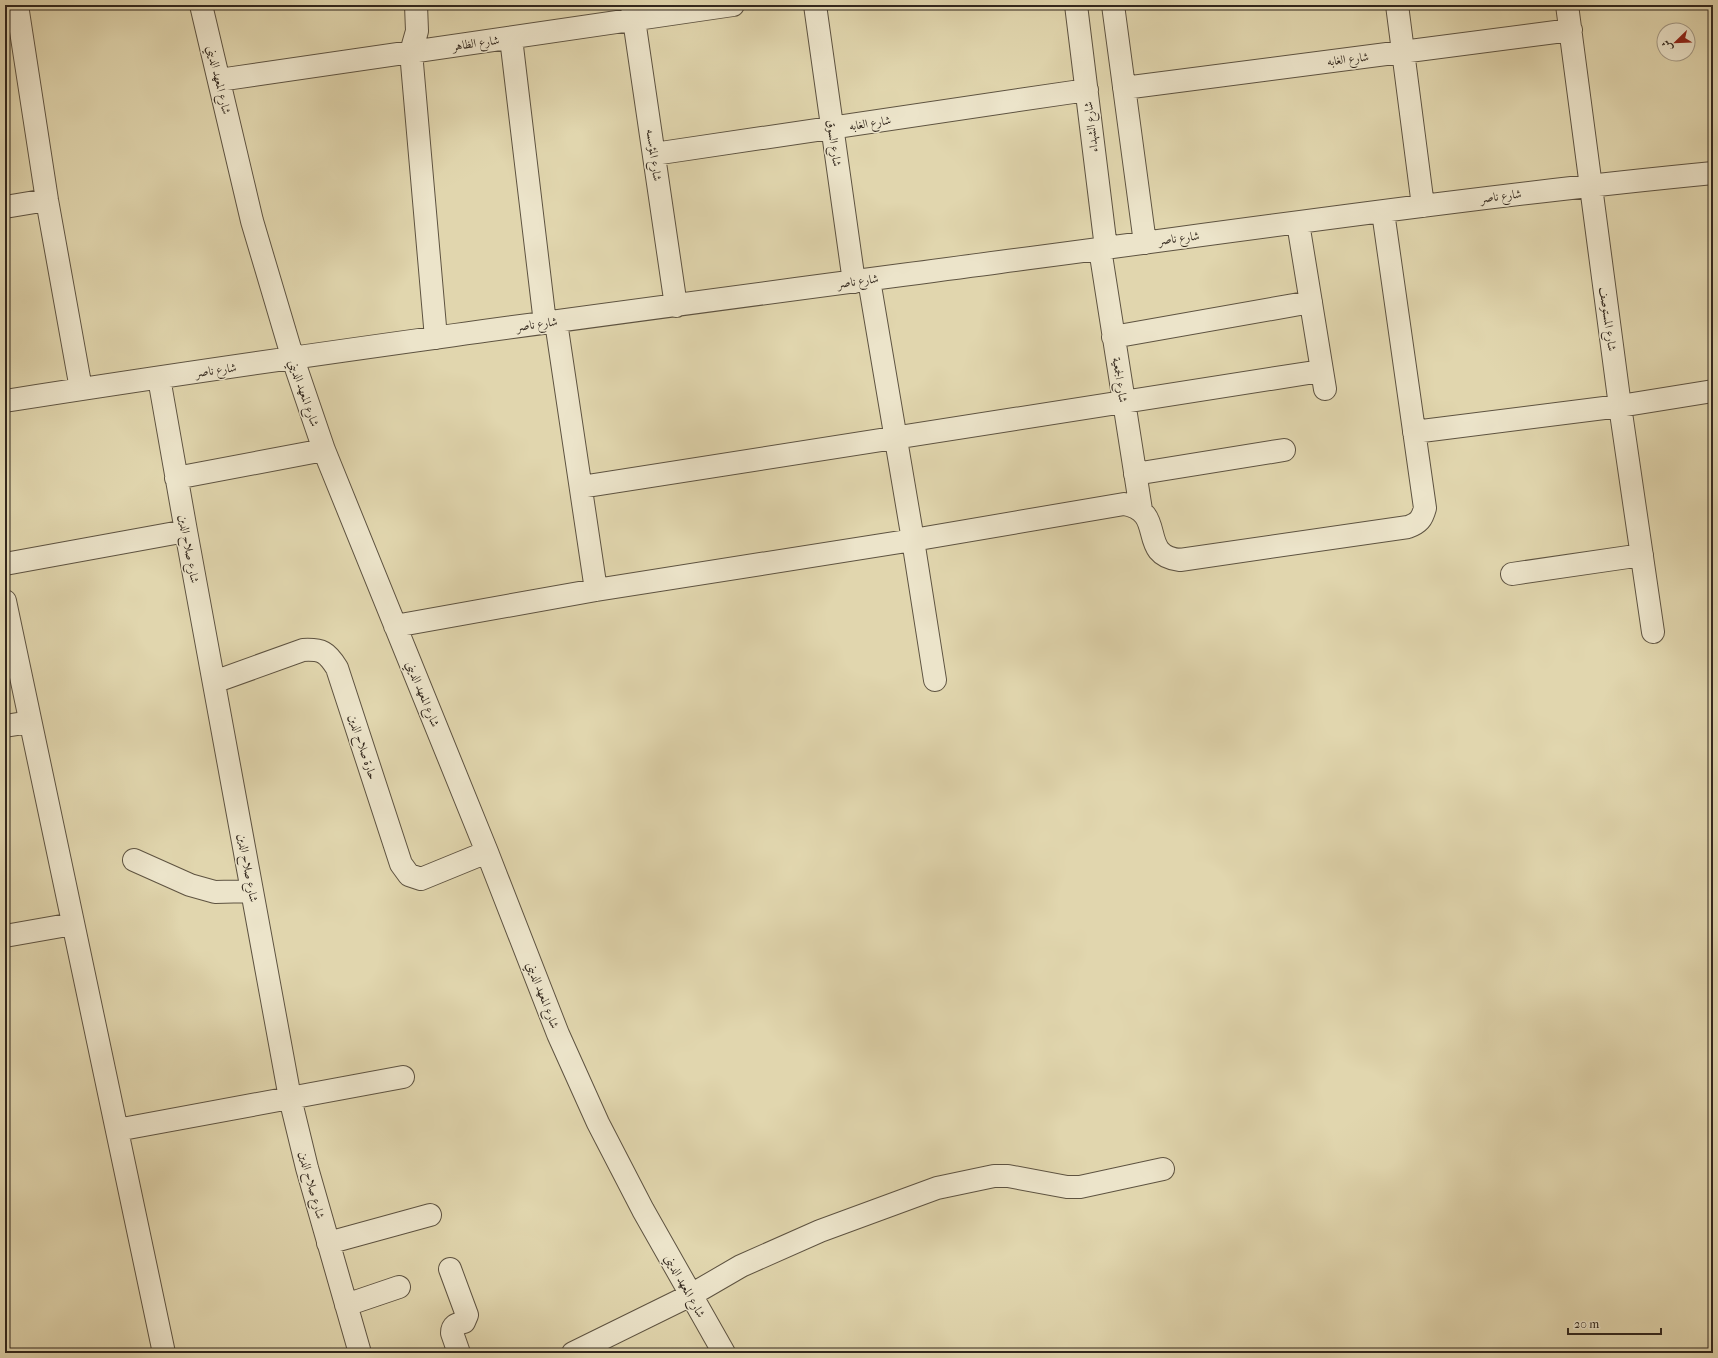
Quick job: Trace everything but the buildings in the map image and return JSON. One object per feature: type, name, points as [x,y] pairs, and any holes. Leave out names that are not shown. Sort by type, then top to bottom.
[{"type":"street","points":[[18,5],[47,200],[81,390]]},
{"type":"street","name":"شارع المعهد الديني","points":[[201,5],[252,220],[293,359],[324,450],[487,852],[558,1034],[598,1123],[643,1210],[724,1353]]},
{"type":"street","points":[[416,5],[417,31],[411,52],[436,338]]},
{"type":"street","name":"شارع الظاهر","points":[[219,80],[511,38],[633,12],[733,5]]},
{"type":"street","name":"شارع السوق","points":[[815,5],[832,128],[895,438],[935,680]]},
{"type":"street","name":"شارع الشهداء","points":[[1076,5],[1103,249]]},
{"type":"street","points":[[1113,5],[1145,243]]},
{"type":"street","points":[[1397,5],[1423,206]]},
{"type":"street","name":"شارع المستوصف","points":[[1568,5],[1620,406],[1653,632]]},
{"type":"street","name":"شارع المؤسسه","points":[[633,12],[676,306]]},
{"type":"street","name":"شارع الغابه","points":[[1124,88],[1571,30]]},
{"type":"street","points":[[511,38],[551,322],[580,486],[596,590]]},
{"type":"street","name":"شارع الغابه","points":[[654,154],[1086,90]]},
{"type":"street","name":"شارع ناصر","points":[[5,402],[159,378],[551,322],[1423,206],[1591,185],[1713,173]]},
{"type":"street","points":[[5,207],[47,200]]},
{"type":"street","points":[[395,626],[596,590],[913,540],[1124,504],[1132,505],[1141,510],[1148,518],[1157,549],[1163,555],[1171,559],[1180,560],[1408,527],[1417,524],[1423,516],[1425,508],[1383,212]]},
{"type":"street","points":[[580,486],[1124,402],[1323,380],[1298,223]]},
{"type":"street","name":"شارع الجمعية","points":[[1103,249],[1113,337],[1141,510]]},
{"type":"street","points":[[1113,337],[1311,302]]},
{"type":"street","name":"شارع صلاح الدين","points":[[159,378],[290,1098],[307,1168],[360,1353]]},
{"type":"street","points":[[1414,432],[1620,406],[1713,391]]},
{"type":"street","points":[[176,478],[324,450]]},
{"type":"street","points":[[1135,474],[1284,450]]},
{"type":"street","points":[[5,564],[186,531]]},
{"type":"street","points":[[1512,574],[1642,555]]},
{"type":"street","points":[[5,601],[164,1353]]},
{"type":"street","name":"حارة صلاح الدين","points":[[214,682],[303,650],[318,650],[330,656],[337,668],[401,864],[409,875],[421,879],[487,852]]},
{"type":"street","points":[[5,726],[30,722]]},
{"type":"street","points":[[134,860],[190,885],[215,892],[252,891]]},
{"type":"street","points":[[5,936],[73,924]]},
{"type":"street","points":[[117,1130],[403,1077]]},
{"type":"street","points":[[575,1353],[691,1295],[741,1266],[820,1231],[937,1188],[994,1176],[1008,1176],[1066,1187],[1080,1187],[1163,1168]]},
{"type":"street","points":[[328,1243],[430,1215]]},
{"type":"street","points":[[450,1269],[467,1315],[464,1322],[456,1324],[452,1330],[459,1353]]},
{"type":"street","points":[[346,1305],[399,1287]]}]
